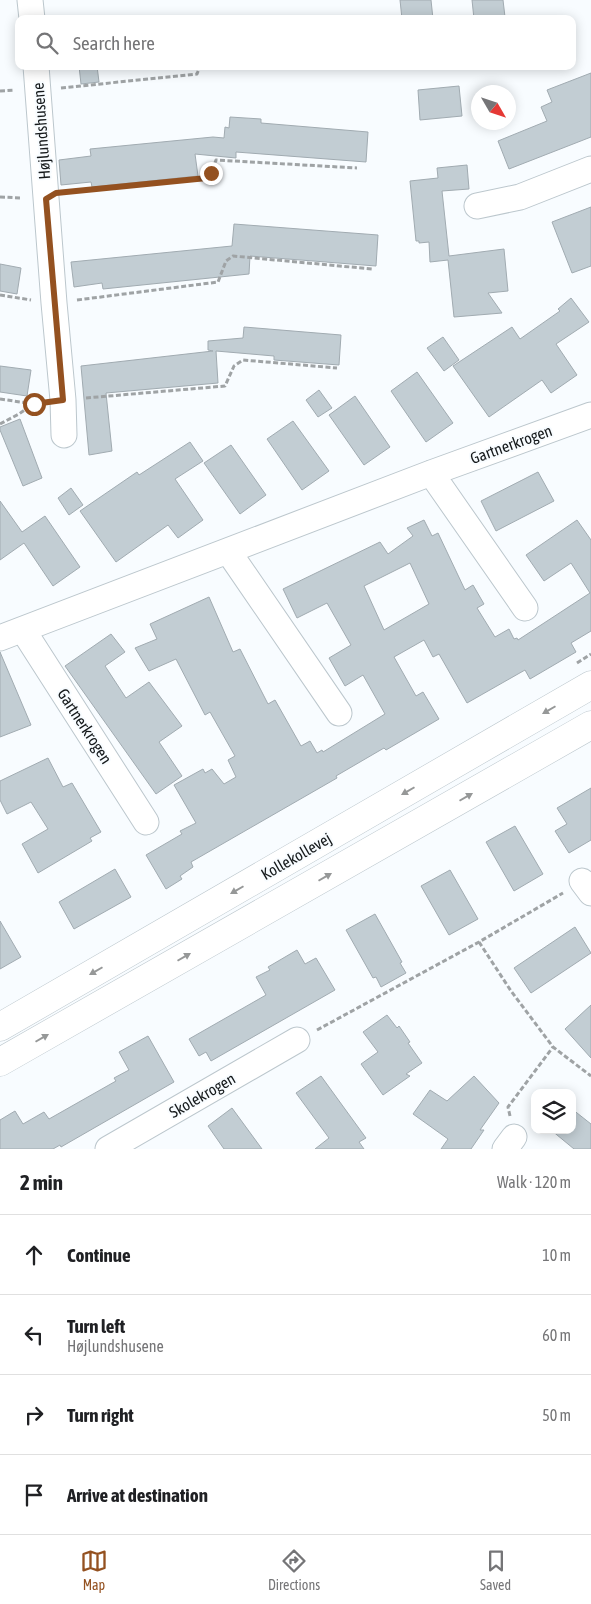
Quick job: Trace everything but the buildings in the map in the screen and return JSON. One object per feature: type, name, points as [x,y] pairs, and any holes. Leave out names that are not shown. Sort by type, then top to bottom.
[{"type":"street","points":[[30,0],[32,15]]},
{"type":"street","name":"Højlundshusene","points":[[37,78],[63,400],[64,435]]},
{"type":"street","points":[[477,206],[520,197],[591,169]]},
{"type":"street","name":"Gartnerkrogen","points":[[0,638],[431,473],[591,415]]},
{"type":"street","points":[[431,473],[525,608]]},
{"type":"street","points":[[228,551],[339,713]]},
{"type":"street","name":"Gartnerkrogen","points":[[23,630],[146,822]]},
{"type":"street","name":"Kollekollevej","points":[[0,1026],[591,685]]},
{"type":"street","name":"Kollekollevej","points":[[0,1062],[591,725]]},
{"type":"street","name":"Skolekrogen","points":[[108,1149],[297,1040]]},
{"type":"path","points":[[0,91],[37,78],[196,74],[198,70]]},
{"type":"path","points":[[0,198],[46,199],[56,193],[207,178],[216,160],[357,168]]},
{"type":"path","points":[[0,295],[54,303],[218,282],[226,261],[233,256],[372,269]]},
{"type":"path","points":[[0,399],[34,404],[225,386],[234,366],[243,360],[337,368]]},
{"type":"path","points":[[0,424],[34,404]]},
{"type":"path","points":[[297,1040],[479,942],[587,887]]},
{"type":"path","points":[[479,942],[510,991],[553,1046],[591,1076]]},
{"type":"path","points":[[509,1143],[508,1107],[553,1046]]},
{"type":"route","points":[[34,404],[63,400],[46,199],[56,193],[207,178],[211,173]]}]
